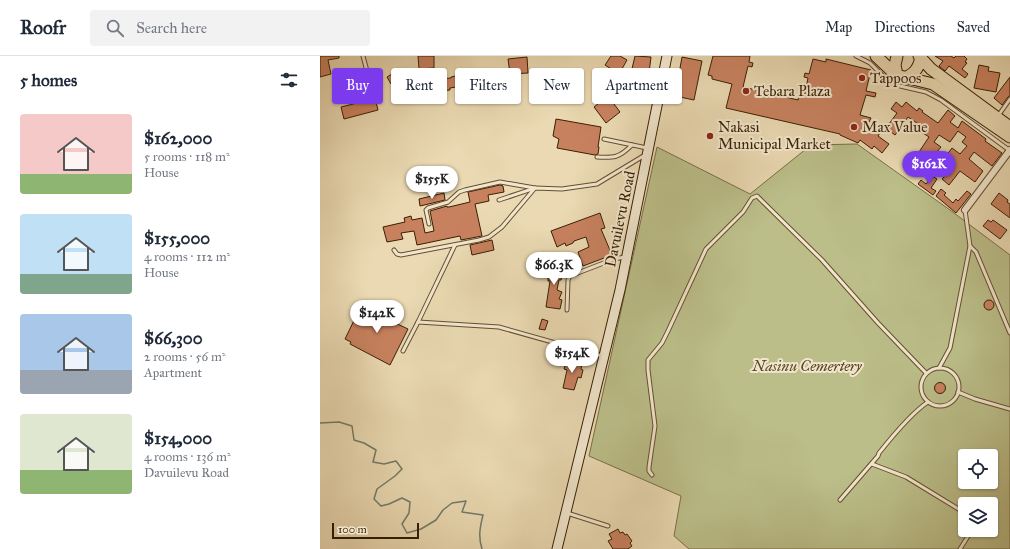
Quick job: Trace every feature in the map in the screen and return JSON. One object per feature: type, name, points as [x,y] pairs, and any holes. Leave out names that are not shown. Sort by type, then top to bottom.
[{"type":"highway","points":[[876,56],[901,76],[933,84],[1010,137]]},
{"type":"highway","points":[[897,56],[895,65],[901,76]]},
{"type":"highway","points":[[901,76],[914,73],[918,69],[920,57]]},
{"type":"highway","points":[[920,57],[931,69],[1010,127]]},
{"type":"street","name":"Davuilevu Road","points":[[557,549],[627,257],[667,56]]},
{"type":"street","points":[[965,210],[1010,150]]},
{"type":"lane","points":[[363,56],[366,68]]},
{"type":"lane","points":[[856,56],[870,63],[889,82],[926,92],[941,100],[1010,150]]},
{"type":"lane","points":[[997,117],[1010,100]]},
{"type":"lane","points":[[604,139],[632,145],[648,151]]},
{"type":"lane","points":[[597,157],[612,158],[619,156],[632,145]]},
{"type":"lane","points":[[430,224],[426,210],[448,202],[459,192],[500,182],[535,188],[562,189],[597,184],[648,151]]},
{"type":"lane","points":[[499,200],[535,188]]},
{"type":"lane","points":[[394,250],[401,256],[484,239],[502,227],[535,188]]},
{"type":"lane","points":[[652,475],[649,471],[649,467],[655,426],[648,360],[662,343],[706,250],[743,212],[752,198],[757,196],[827,264],[878,322],[926,373]]},
{"type":"lane","points":[[939,368],[950,348],[970,246],[965,210]]},
{"type":"lane","points":[[403,351],[455,245]]},
{"type":"lane","points":[[970,246],[976,252],[1010,333]]},
{"type":"lane","points":[[567,310],[568,280],[570,276],[614,259],[627,257]]},
{"type":"lane","points":[[418,322],[499,327],[604,356]]},
{"type":"lane","points":[[939,368],[949,370],[954,374],[958,383],[958,392],[954,400],[947,405],[939,406],[928,402],[922,395],[920,386],[926,373],[932,369],[939,368]]},
{"type":"lane","points":[[958,392],[975,399],[1010,409]]},
{"type":"lane","points":[[840,500],[872,464],[880,451],[914,413],[928,402]]},
{"type":"lane","points":[[872,464],[906,477],[958,509]]},
{"type":"lane","points":[[566,513],[608,526]]},
{"type":"lane","points":[[960,549],[968,537]]},
{"type":"green space","name":"Nasinu Cemertery","points":[[857,144],[1010,255],[1010,549],[689,549],[674,536],[681,496],[589,456],[657,147],[750,194],[811,145]]},
{"type":"building","points":[[320,56],[339,56],[339,58],[328,60],[331,74],[320,77]]},
{"type":"building","points":[[418,56],[434,56],[434,68],[419,68]]},
{"type":"building","points":[[611,56],[620,56],[627,60],[622,68],[610,68],[605,65]]},
{"type":"building","points":[[635,56],[651,57],[650,68],[632,68]]},
{"type":"building","points":[[713,56],[750,56],[749,62],[753,63],[752,67],[748,66],[743,87],[798,100],[799,95],[804,97],[808,78],[804,77],[805,73],[809,74],[813,59],[826,62],[826,59],[871,70],[866,91],[876,93],[875,97],[866,95],[860,115],[871,118],[868,124],[880,133],[878,136],[889,144],[882,153],[874,146],[872,149],[860,140],[858,143],[840,134],[726,108],[732,84],[712,79],[712,76],[708,75]]},
{"type":"building","points":[[935,56],[951,56],[954,58],[956,56],[964,56],[967,59],[965,62],[967,63],[962,69],[968,74],[965,78],[949,66],[945,71],[939,66],[943,61]]},
{"type":"building","points":[[527,57],[528,73],[521,73],[521,68],[509,68],[508,59]]},
{"type":"building","points":[[682,57],[702,61],[694,100],[682,97],[682,68],[680,68]]},
{"type":"building","points":[[979,65],[989,67],[988,71],[1000,73],[996,92],[974,88]]},
{"type":"building","points":[[391,75],[391,84],[387,77]]},
{"type":"building","points":[[455,76],[455,87],[447,90],[447,78]]},
{"type":"building","points":[[1010,77],[1010,96],[1002,105],[994,98]]},
{"type":"building","points":[[896,102],[902,107],[906,102],[917,111],[919,108],[923,111],[922,112],[938,123],[948,110],[955,116],[950,122],[958,128],[962,121],[986,139],[985,141],[1002,153],[992,166],[974,152],[969,159],[983,171],[975,182],[960,171],[949,185],[942,179],[947,174],[937,168],[952,148],[960,154],[967,146],[962,142],[966,137],[958,131],[950,142],[939,135],[934,142],[941,147],[932,158],[926,153],[919,161],[915,158],[929,137],[920,131],[923,127],[908,117],[895,135],[886,128],[897,113],[891,109]]},
{"type":"building","points":[[353,104],[376,104],[378,110],[344,119],[341,107]]},
{"type":"building","points":[[598,104],[614,104],[620,112],[606,123],[594,107]]},
{"type":"building","points":[[556,119],[601,127],[598,154],[595,155],[557,148],[559,139],[553,136]]},
{"type":"building","points":[[932,176],[937,179],[931,188],[936,191],[933,195],[918,184],[921,180],[926,184]]},
{"type":"building","points":[[500,185],[503,186],[504,192],[488,195],[489,201],[475,204],[482,236],[461,240],[460,236],[417,245],[414,231],[401,233],[403,239],[387,242],[383,227],[405,222],[404,218],[411,216],[412,220],[422,218],[425,233],[434,231],[430,211],[470,202],[468,192]]},
{"type":"building","points":[[941,189],[946,193],[944,195],[953,203],[956,199],[958,201],[967,191],[971,194],[956,213],[936,196]]},
{"type":"building","points":[[444,193],[445,200],[420,206],[419,199]]},
{"type":"building","points":[[999,193],[1008,200],[1007,202],[1010,204],[1010,218],[991,204]]},
{"type":"building","points":[[600,213],[605,228],[601,229],[612,255],[583,266],[578,252],[589,247],[586,237],[574,241],[566,246],[565,243],[557,247],[551,231]]},
{"type":"building","points":[[988,220],[991,222],[993,220],[1007,230],[1000,239],[983,226]]},
{"type":"building","points":[[492,240],[494,250],[472,255],[470,245]]},
{"type":"building","points":[[550,262],[561,264],[560,270],[563,271],[557,290],[562,292],[559,299],[562,300],[560,309],[546,307],[550,281],[548,281],[548,278],[546,277]]},
{"type":"building","points":[[987,300],[991,300],[994,305],[991,310],[987,310],[984,307],[984,303]]},
{"type":"building","points":[[361,306],[375,313],[379,306],[393,314],[389,320],[408,329],[390,365],[350,344],[351,342],[345,339]]},
{"type":"building","points":[[542,319],[548,321],[545,330],[539,329]]},
{"type":"building","points":[[567,359],[582,363],[581,369],[583,370],[581,378],[578,377],[574,390],[563,388],[567,370],[564,369]]},
{"type":"building","points":[[940,382],[944,384],[946,388],[944,392],[940,394],[936,392],[934,388],[936,384]]},
{"type":"building","points":[[618,529],[620,533],[623,532],[625,535],[627,534],[632,541],[630,543],[632,546],[628,549],[613,549],[608,541],[612,539],[609,534]]},
{"type":"waterway","points":[[320,423],[339,422],[352,426],[354,440],[364,443],[376,450],[373,462],[384,464],[396,461],[402,469],[377,489],[374,499],[381,506],[402,498],[410,502],[409,513],[402,524],[407,533],[421,529],[436,520],[443,510],[452,503],[466,501],[462,512],[483,515],[480,532],[482,549]]},
{"type":"place","name":"Tappoos","points":[[862,78]]},
{"type":"place","name":"Tebara Plaza","points":[[746,91]]},
{"type":"place","name":"Max Value","points":[[854,127]]},
{"type":"place","name":"Nakasi Municipal Market","points":[[710,136]]}]
